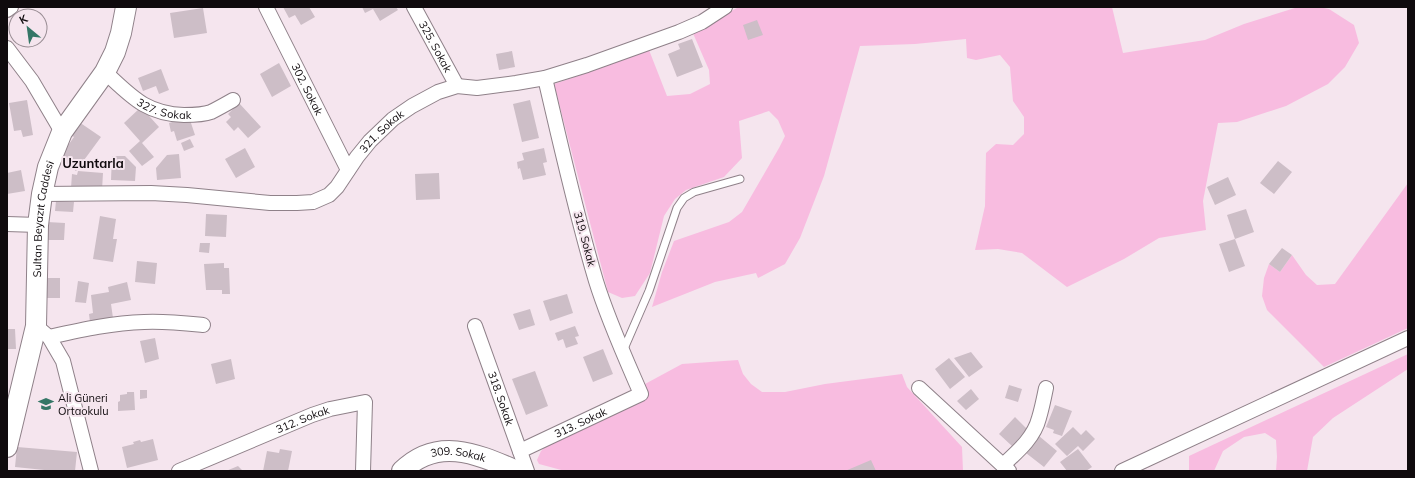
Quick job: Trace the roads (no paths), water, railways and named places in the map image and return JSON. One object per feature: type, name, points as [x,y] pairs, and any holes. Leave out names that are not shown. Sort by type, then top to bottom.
[{"type":"street","points":[[7,10],[11,7]]},
{"type":"street","name":"Sultan Beyazıt Caddesi","points":[[7,447],[43,332],[38,225],[42,194],[48,167],[62,132],[105,72],[115,52],[121,33],[126,7]]},
{"type":"street","name":"302. Sokak","points":[[266,7],[348,170]]},
{"type":"street","name":"325. Sokak","points":[[414,7],[457,86]]},
{"type":"street","name":"321. Sokak","points":[[42,194],[180,194],[270,203],[313,202],[329,195],[337,187],[357,157],[370,141],[393,119],[412,106],[438,92],[457,86],[477,88],[492,87],[545,78],[587,65],[679,32],[702,22],[725,7]]},
{"type":"street","points":[[7,48],[32,81],[62,132]]},
{"type":"street","name":"327. Sokak","points":[[105,72],[133,97],[152,110],[160,112],[176,115],[202,114],[211,112],[233,100]]},
{"type":"street","name":"319. Sokak","points":[[545,78],[580,223],[597,282],[641,394]]},
{"type":"street","points":[[7,224],[38,225]]},
{"type":"street","points":[[91,471],[63,361],[43,332],[161,321],[203,325]]},
{"type":"street","name":"318. Sokak","points":[[475,326],[527,471]]},
{"type":"street","points":[[1122,471],[1408,338]]},
{"type":"street","points":[[919,388],[1006,468],[1033,432],[1039,420],[1046,388]]},
{"type":"street","name":"313. Sokak","points":[[520,450],[641,394]]},
{"type":"street","name":"312. Sokak","points":[[179,471],[312,414],[330,408],[365,402],[363,471]]},
{"type":"street","name":"309. Sokak","points":[[402,471],[414,460],[428,454],[453,450],[466,452],[517,471]]},
{"type":"lane","points":[[623,351],[649,291],[677,208],[684,198],[694,192],[740,179]]},
{"type":"place","name":"Ali Güneri Ortaokulu","points":[[46,404]]},
{"type":"district","name":"Uzuntarla","points":[[93,163]]}]
